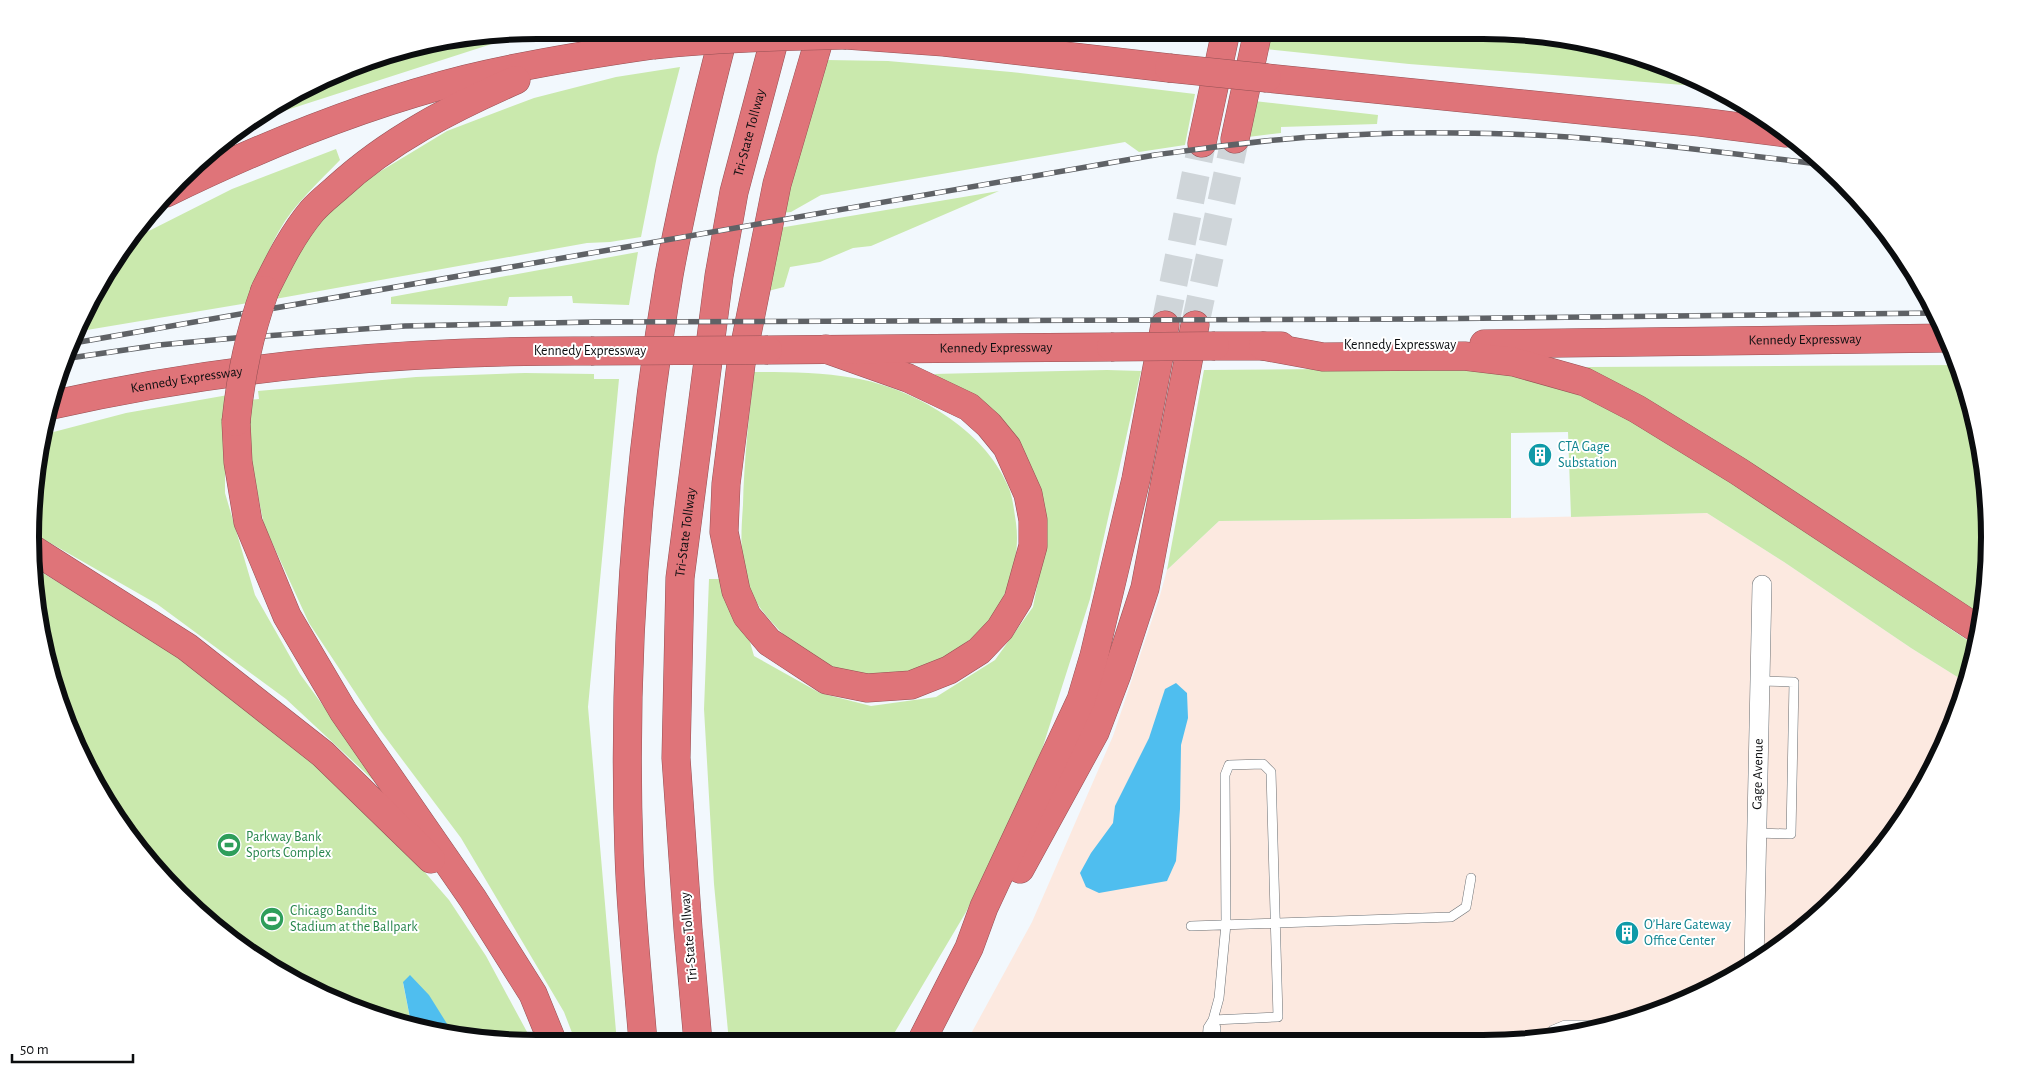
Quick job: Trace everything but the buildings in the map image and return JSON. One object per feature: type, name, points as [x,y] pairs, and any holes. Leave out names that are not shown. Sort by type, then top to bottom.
[{"type":"highway","points":[[186,184],[273,144],[414,94],[466,80],[598,52],[715,39]]},
{"type":"highway","points":[[642,1035],[629,854],[628,712],[633,580],[650,404],[670,274],[700,126],[723,39]]},
{"type":"highway","name":"Tri-State Tollway","points":[[697,1035],[676,758],[680,578],[719,276],[734,192],[775,39]]},
{"type":"highway","points":[[826,349],[908,378],[969,407],[989,425],[1007,447],[1028,494],[1033,520],[1033,546],[1018,600],[1000,629],[979,651],[949,670],[911,685],[867,688],[827,680],[769,642],[747,616],[736,591],[724,532],[726,484],[741,364],[777,184],[832,39]]},
{"type":"highway","points":[[905,39],[1700,122],[1771,131]]},
{"type":"highway","points":[[1202,143],[1224,39]]},
{"type":"highway","points":[[1235,139],[1256,39]]},
{"type":"highway","points":[[551,1035],[533,994],[473,899],[343,711],[286,616],[248,522],[238,462],[236,422],[240,380],[251,328],[265,290],[290,240],[312,210],[353,173],[399,139],[464,104],[513,82],[598,52]]},
{"type":"highway","points":[[1700,122],[1743,112]]},
{"type":"highway","points":[[925,1035],[969,948],[984,907],[1081,700],[1094,656],[1136,479],[1165,325]]},
{"type":"highway","points":[[969,948],[995,912],[1095,732],[1117,674],[1145,588],[1195,325]]},
{"type":"highway","name":"Kennedy Expressway","points":[[57,404],[151,384],[216,374],[326,361],[448,352],[1263,346],[1939,338]]},
{"type":"highway","points":[[1263,346],[1323,357],[1464,356],[1514,362],[1585,382],[1637,409],[1738,471],[1973,626]]},
{"type":"highway","points":[[39,553],[187,648],[323,754],[473,899]]},
{"type":"street","name":"Gage Avenue","points":[[1754,955],[1762,585]]},
{"type":"lane","points":[[1757,833],[1791,834],[1792,805],[1794,682],[1760,681]]},
{"type":"lane","points":[[1207,1035],[1208,1028],[1213,1020],[1219,998],[1226,924],[1225,774],[1229,765],[1263,764],[1271,772],[1278,1017],[1213,1020]]},
{"type":"lane","points":[[1191,926],[1452,917],[1466,906],[1471,878]]},
{"type":"lane","points":[[1213,1020],[1216,1035]]},
{"type":"lane","points":[[1553,1030],[1565,1025],[1584,1025]]},
{"type":"shaded area","points":[[1707,513],[1960,679],[1943,728],[1930,757],[1897,814],[1858,866],[1812,912],[1760,951],[1703,984],[1643,1009],[1580,1026],[1548,1031],[1483,1035],[970,1035],[1032,922],[1113,736],[1167,570],[1219,521],[1511,518]]},
{"type":"green space","points":[[1182,39],[1208,39],[1207,42]]},
{"type":"green space","points":[[1268,39],[1516,40],[1580,48],[1612,56],[1643,65],[1693,86],[1409,64],[1265,49]]},
{"type":"green space","points":[[509,40],[275,114],[317,90],[377,65],[440,48]]},
{"type":"green space","points":[[827,60],[888,61],[1011,72],[1195,94],[1185,145],[1139,152],[1125,142],[821,195],[791,212],[782,213]]},
{"type":"green space","points":[[680,67],[657,156],[641,237],[610,242],[587,243],[275,299],[315,225],[361,183],[447,131],[534,98],[616,77]]},
{"type":"green space","points":[[1254,101],[1378,115],[1377,124],[1281,127],[1281,133],[1248,137]]},
{"type":"green space","points":[[336,149],[340,160],[307,194],[285,221],[270,248],[248,303],[84,330],[106,288],[142,235],[232,189]]},
{"type":"green space","points":[[999,191],[871,246],[853,248],[820,262],[790,267],[784,287],[768,291],[779,228]]},
{"type":"green space","points":[[638,252],[629,305],[573,303],[572,296],[509,297],[507,306],[391,304],[391,297]]},
{"type":"green space","points":[[1950,365],[1972,440],[1977,472],[1981,537],[1976,611],[1837,519],[1739,457],[1587,367]]},
{"type":"green space","points":[[1479,369],[1533,379],[1584,397],[1640,426],[1714,471],[1970,642],[1960,679],[1707,513],[1571,517],[1568,432],[1511,433],[1511,518],[1219,521],[1167,570],[1204,370]]},
{"type":"green space","points":[[1141,371],[1090,599],[1037,765],[966,912],[893,1035],[728,1035],[714,884],[704,709],[709,579],[720,579],[750,642],[754,656],[820,693],[871,706],[936,697],[995,660],[1033,607],[1041,566],[1043,526],[968,397],[934,374]]},
{"type":"green space","points":[[754,372],[792,372],[829,375],[877,383],[900,391],[944,414],[982,446],[997,465],[1010,490],[1017,537],[1014,565],[1005,592],[992,617],[977,634],[943,658],[919,668],[894,673],[868,674],[844,670],[822,662],[793,643],[769,619],[756,602],[750,589],[742,558],[746,455]]},
{"type":"green space","points":[[525,373],[594,374],[594,379],[619,379],[588,707],[616,1035],[573,1035],[564,1012],[461,838],[380,730],[309,623],[264,525],[249,451],[249,400],[259,399],[258,391],[416,377]]},
{"type":"green space","points":[[228,395],[225,423],[225,493],[255,595],[300,674],[386,792],[286,699],[157,604],[39,537],[43,472],[50,433],[126,413]]},
{"type":"green space","points":[[40,571],[153,639],[285,735],[383,824],[449,900],[486,956],[529,1035],[451,1028],[403,983],[410,1019],[377,1009],[317,984],[260,951],[234,932],[208,912],[162,866],[123,814],[90,757],[77,728],[65,697],[48,634]]},
{"type":"water","points":[[1176,683],[1187,693],[1188,718],[1181,745],[1180,809],[1176,861],[1167,881],[1099,893],[1086,887],[1080,873],[1091,853],[1113,823],[1115,806],[1149,738],[1165,689]]},
{"type":"water","points":[[410,975],[429,995],[449,1027],[410,1019],[403,982]]},
{"type":"tunnel","points":[[1195,325],[1235,139]]},
{"type":"tunnel","points":[[1165,325],[1202,143]]},
{"type":"railway","points":[[79,342],[1155,155],[1234,144],[1331,136],[1439,133],[1503,134],[1642,143],[1814,164]]},
{"type":"railway","points":[[73,358],[159,345],[405,326],[594,322],[1414,319],[1928,313]]},
{"type":"place","name":"CTA Gage Substation","points":[[1540,455]]},
{"type":"place","name":"Parkway Bank Sports Complex","points":[[229,845]]},
{"type":"place","name":"Chicago Bandits Stadium at the Ballpark","points":[[272,919]]},
{"type":"place","name":"O’Hare Gateway Office Center","points":[[1627,933]]}]
